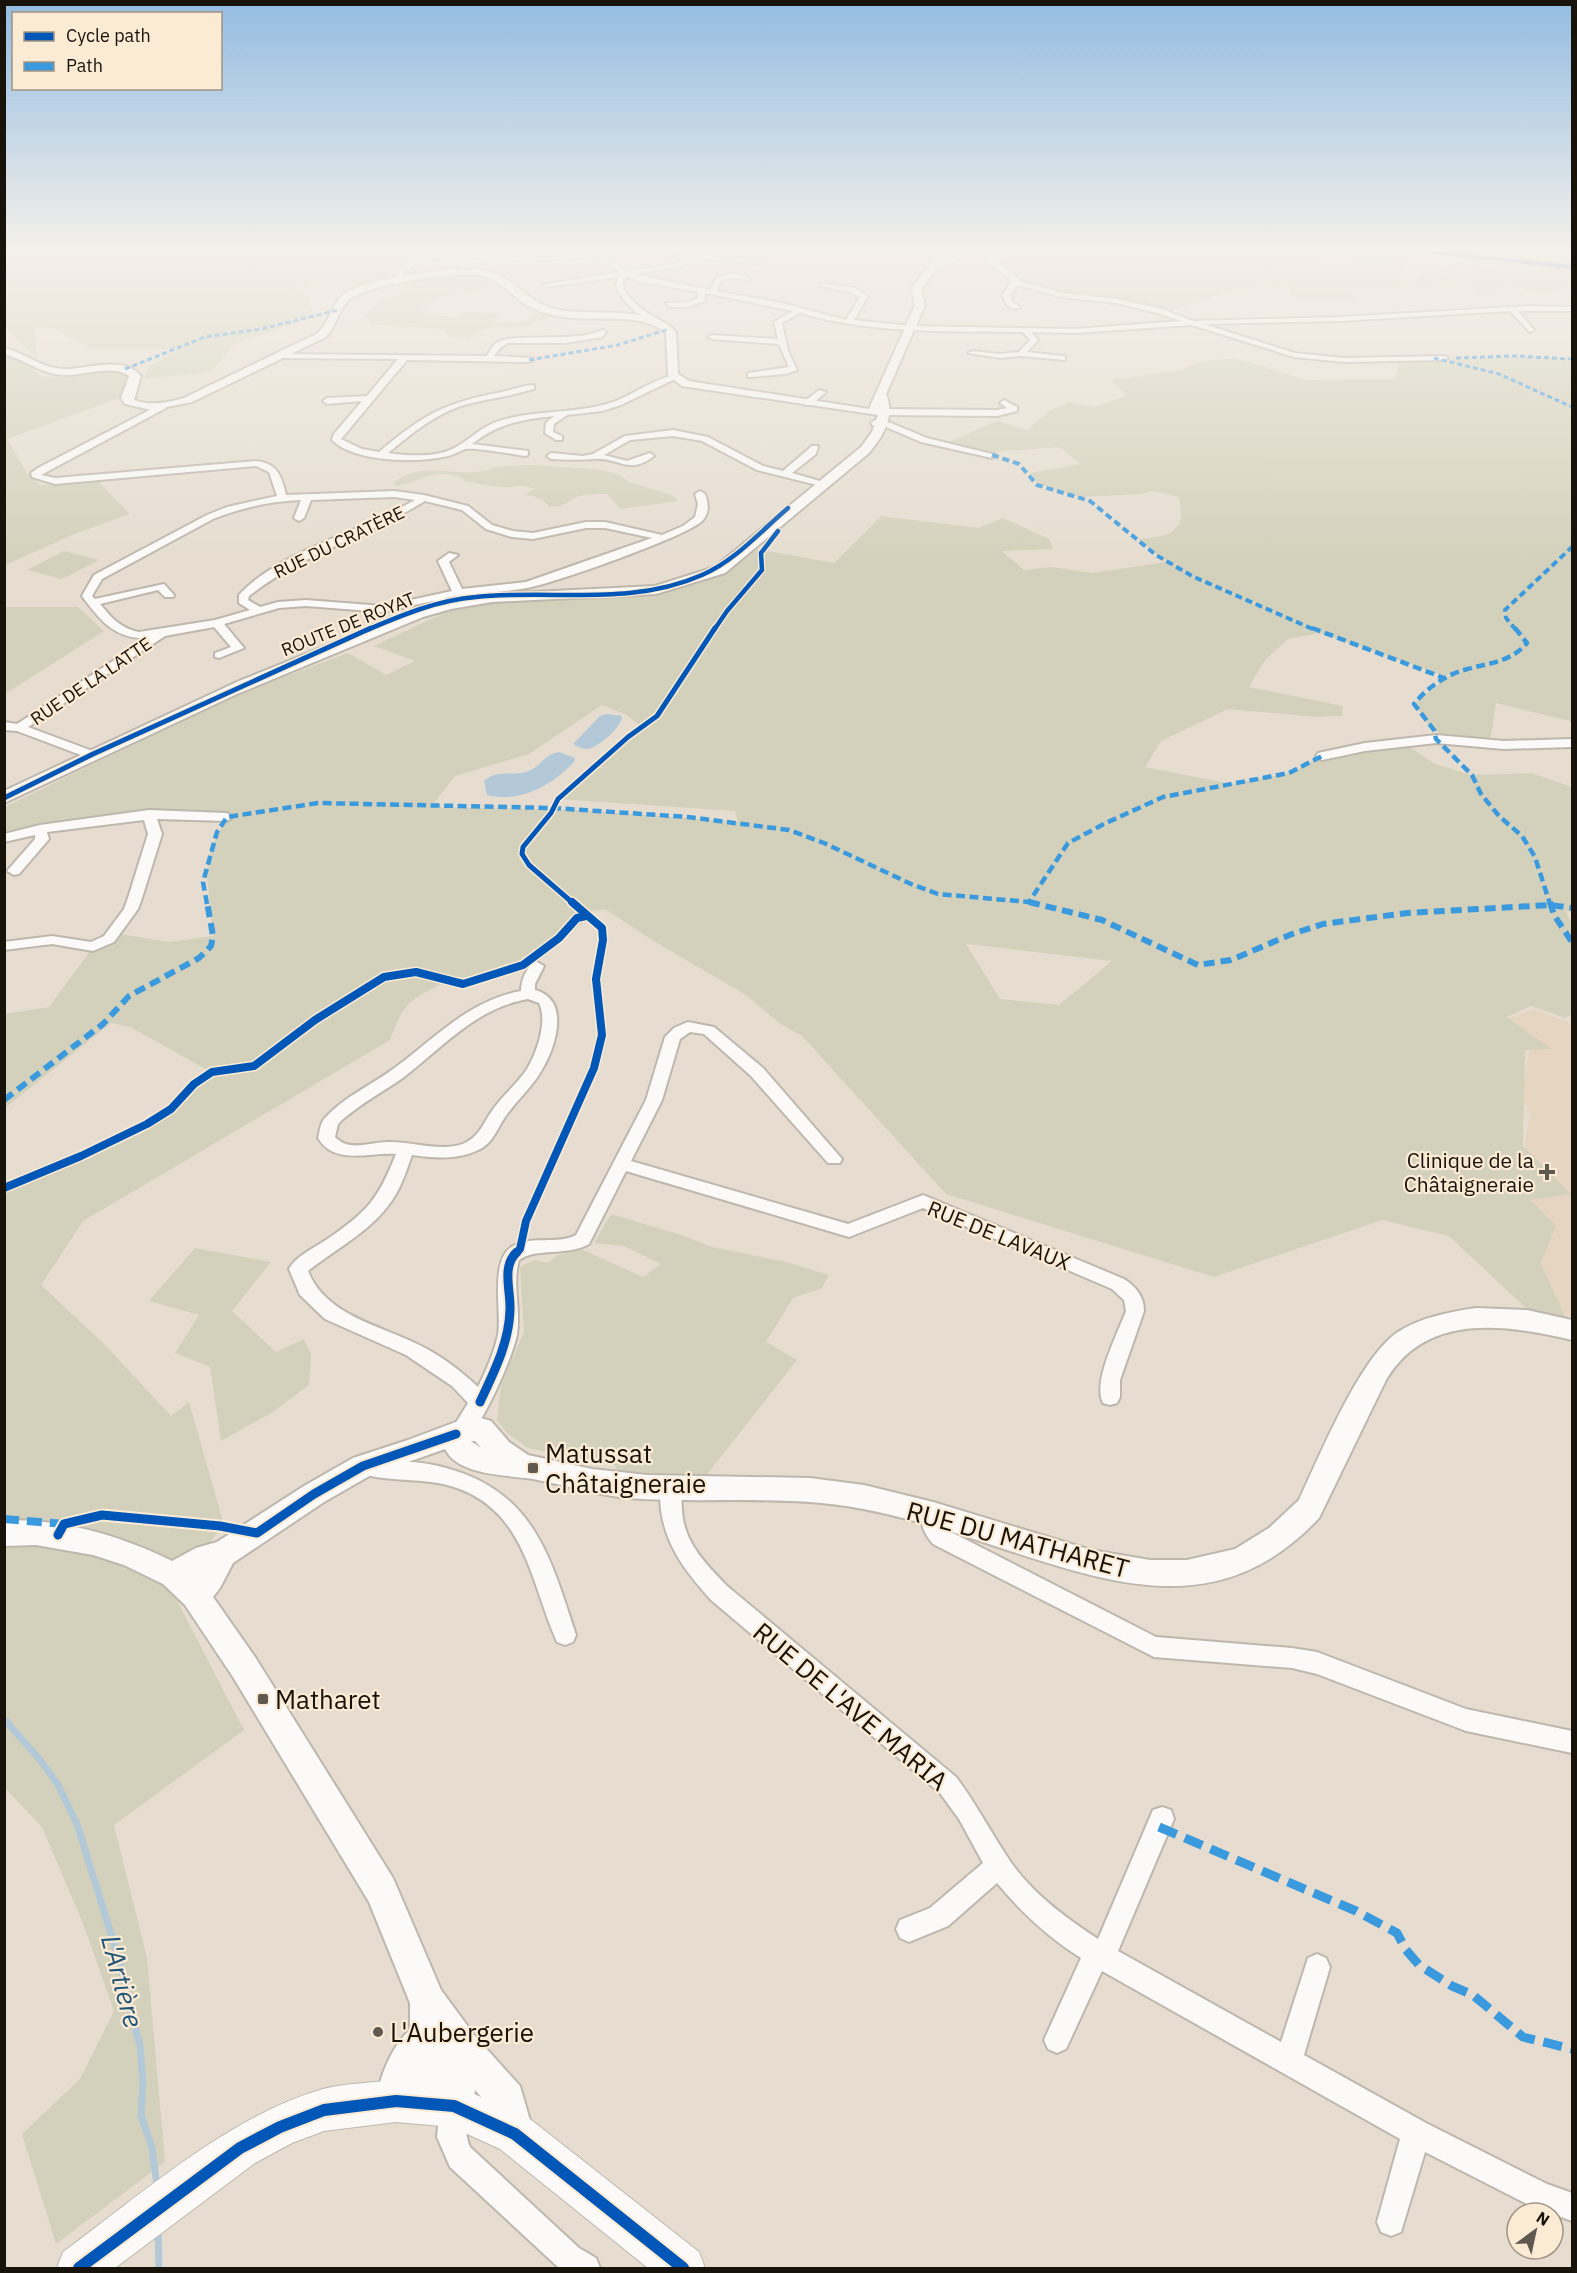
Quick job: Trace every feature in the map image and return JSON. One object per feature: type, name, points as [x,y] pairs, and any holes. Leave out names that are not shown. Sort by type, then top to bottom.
[{"type":"main road","points":[[79,2268],[200,2176],[240,2148],[280,2127],[324,2110],[425,2103],[514,2134],[683,2268]]},
{"type":"street","points":[[14,354],[24,357],[47,371],[68,373],[117,368],[132,371],[135,376],[127,398],[129,402],[144,406],[163,406],[188,400],[283,354]]},
{"type":"street","points":[[489,358],[492,354]]},
{"type":"street","points":[[673,354],[675,377]]},
{"type":"street","points":[[751,375],[785,372],[794,368],[787,354]]},
{"type":"street","name":"ROUTE DE ROYAT","points":[[4,798],[233,690],[442,602],[656,590],[703,575],[725,561],[865,450],[874,411],[899,354]]},
{"type":"street","points":[[973,354],[1000,356],[1020,354]]},
{"type":"street","points":[[1022,354],[1062,358]]},
{"type":"street","points":[[1291,354],[1344,360],[1444,358]]},
{"type":"street","points":[[279,356],[529,360]]},
{"type":"street","points":[[404,358],[338,434],[336,440],[344,447],[356,451],[420,458],[456,451],[484,430],[500,423],[514,419],[603,408],[675,377]]},
{"type":"street","points":[[675,377],[699,388],[874,411],[997,413],[1014,409],[1004,402]]},
{"type":"street","points":[[382,454],[425,418],[440,411],[467,401],[531,387]]},
{"type":"street","points":[[808,403],[822,392]]},
{"type":"street","points":[[327,401],[369,398]]},
{"type":"street","points":[[163,406],[41,470],[36,473],[37,477],[55,481],[234,464],[261,465],[272,467],[276,472],[282,498]]},
{"type":"street","points":[[874,411],[924,440],[992,455]]},
{"type":"street","points":[[559,438],[549,433],[550,423],[565,413]]},
{"type":"street","points":[[551,456],[583,459],[596,456],[628,438],[673,434],[705,439],[760,468],[822,483]]},
{"type":"street","points":[[465,446],[525,453]]},
{"type":"street","points":[[785,474],[813,452],[815,447]]},
{"type":"street","points":[[596,456],[628,464],[650,456]]},
{"type":"street","points":[[662,538],[640,531],[605,525],[586,525],[533,536],[512,534],[489,527],[465,508],[424,498],[378,494],[282,498],[230,509],[210,518],[98,577],[87,596],[111,624],[123,632],[139,634],[163,633],[217,623],[278,604],[306,603],[383,609],[442,602],[458,592],[527,585],[662,538],[685,529],[704,513],[705,503],[700,494]]},
{"type":"street","points":[[299,518],[307,498]]},
{"type":"street","name":"RUE DU CRATÈRE","points":[[257,610],[243,601],[244,595],[271,573],[407,509],[424,498]]},
{"type":"street","points":[[453,555],[443,561],[458,592]]},
{"type":"street","points":[[527,585],[550,595]]},
{"type":"street","points":[[93,603],[160,586],[169,595]]},
{"type":"street","points":[[217,623],[238,648],[219,655]]},
{"type":"street","name":"RUE DE LA LATTE","points":[[20,728],[163,633]]},
{"type":"street","points":[[4,726],[20,728],[94,756]]},
{"type":"street","points":[[1322,756],[1365,747],[1436,739],[1504,745],[1572,743]]},
{"type":"street","points":[[4,838],[40,829],[149,814],[182,813],[227,817]]},
{"type":"street","points":[[4,946],[52,940],[93,947],[109,939],[131,909],[135,898],[155,834],[149,814]]},
{"type":"street","points":[[14,871],[42,839],[40,829]]},
{"type":"street","points":[[528,994],[528,984],[537,966]]},
{"type":"street","points":[[528,994],[538,996],[545,1001],[549,1008],[546,1038],[533,1072],[494,1119],[488,1135],[479,1143],[455,1152],[406,1149],[380,1148],[353,1152],[341,1150],[326,1138],[326,1130],[337,1114],[418,1059],[470,1014],[507,998],[528,994]]},
{"type":"street","points":[[472,1431],[508,1333],[510,1258],[520,1250],[569,1247],[583,1239],[654,1100],[673,1037],[683,1028],[693,1026],[709,1030],[742,1056],[834,1159]]},
{"type":"street","points":[[406,1149],[387,1194],[377,1206],[346,1234],[298,1269],[306,1290],[332,1314],[413,1350],[459,1381],[472,1431]]},
{"type":"street","name":"RUE DE LAVAUX","points":[[622,1164],[849,1231],[923,1201],[1118,1284],[1126,1289],[1136,1303],[1110,1380],[1110,1397]]},
{"type":"street","name":"RUE DU MATHARET","points":[[184,1586],[210,1579],[223,1554],[314,1494],[363,1466],[414,1450],[444,1454],[472,1431],[506,1466],[522,1466],[606,1483],[670,1488],[834,1493],[865,1497],[1099,1565],[1134,1573],[1167,1574],[1200,1571],[1231,1564],[1255,1554],[1293,1527],[1309,1509],[1374,1376],[1390,1353],[1402,1343],[1444,1324],[1479,1318],[1536,1321],[1572,1330]]},
{"type":"street","points":[[363,1466],[443,1476],[462,1481],[496,1500],[513,1515],[530,1538],[539,1557],[565,1635]]},
{"type":"street","name":"RUE DE L'AVE MARIA","points":[[670,1488],[676,1536],[688,1560],[719,1593],[948,1785],[967,1811],[998,1866],[1031,1904],[1061,1930],[1100,1955],[1416,2133],[1541,2196],[1572,2207]]},
{"type":"street","points":[[932,1516],[933,1529],[940,1537],[1154,1647],[1292,1658],[1317,1663],[1466,1720],[1572,1742]]},
{"type":"street","points":[[4,1533],[36,1532],[93,1542],[132,1555],[184,1586],[244,1667],[381,1890],[445,2044],[507,2099],[514,2134]]},
{"type":"street","points":[[1057,2040],[1100,1955],[1162,1819]]},
{"type":"street","points":[[909,1929],[939,1917],[998,1866]]},
{"type":"street","points":[[1289,2060],[1317,1967]]},
{"type":"street","points":[[425,2103],[445,2044]]},
{"type":"street","points":[[445,2044],[412,2051],[403,2070],[451,2137],[460,2157],[569,2258],[586,2268]]},
{"type":"street","points":[[1391,2222],[1416,2133]]},
{"type":"shaded area","points":[[5,354],[20,358],[41,377],[118,371],[128,377],[119,398],[7,439],[27,473],[40,485],[99,482],[130,514],[72,535],[5,565]]},
{"type":"shaded area","points":[[172,354],[226,354],[211,372],[144,379],[150,366]]},
{"type":"shaded area","points":[[1527,357],[1572,359],[1572,724],[1570,721],[1496,703],[1490,743],[1436,739],[1439,733],[1427,723],[1414,704],[1454,672],[1445,676],[1320,633],[1288,639],[1265,660],[1249,687],[1343,706],[1342,716],[1315,717],[1228,709],[1161,741],[1145,767],[1231,784],[1289,773],[1322,756],[1404,743],[1435,764],[1472,775],[1531,773],[1572,787],[1572,911],[1566,911],[1572,925],[1572,1014],[1565,1018],[1531,1006],[1507,1017],[1551,1049],[1525,1050],[1523,1146],[1571,1194],[1531,1200],[1556,1226],[1541,1263],[1565,1317],[1526,1308],[1449,1236],[1382,1220],[1214,1277],[946,1194],[802,1036],[779,1023],[746,995],[652,940],[605,909],[592,911],[585,921],[522,969],[451,987],[441,984],[421,995],[403,1011],[390,1040],[83,1221],[41,1285],[104,1344],[171,1416],[189,1402],[224,1525],[171,1589],[244,1730],[114,1825],[147,1958],[165,2162],[56,2244],[22,2134],[80,2079],[114,2011],[84,1926],[42,1827],[5,1788],[5,1192],[147,1124],[171,1109],[194,1084],[211,1072],[130,1027],[111,1023],[5,1108],[5,1014],[49,1007],[93,947],[114,933],[170,942],[213,936],[207,875],[211,848],[227,817],[182,813],[5,838],[5,807],[226,699],[348,653],[386,675],[415,661],[374,646],[461,605],[659,593],[704,582],[756,549],[834,563],[881,516],[978,528],[1003,518],[1049,539],[1053,549],[1002,551],[1024,570],[1051,567],[1093,573],[1166,562],[1138,539],[1158,537],[1173,531],[1178,526],[1181,509],[1178,497],[1154,491],[1141,494],[1079,497],[1038,484],[1030,473],[1080,464],[1060,447],[990,452],[948,442],[997,421],[1028,430],[1050,410],[1069,402],[1096,407],[1127,395],[1110,380],[1181,370],[1200,362],[1235,358],[1306,380],[1396,379],[1399,360]],"holes":[[[602,705],[627,715],[643,728],[628,737],[592,767],[610,767],[590,769],[558,799],[735,811],[738,822],[581,810],[431,807],[455,776],[529,754]],[[967,944],[1112,961],[1059,1005],[1000,999]]]},
{"type":"shaded area","points":[[534,465],[594,469],[619,474],[629,482],[672,495],[678,501],[621,509],[607,494],[596,494],[580,496],[562,505],[550,507],[541,499],[525,494],[535,489],[529,487],[487,485],[464,481],[461,477],[440,474],[396,486],[393,483],[416,472],[471,472],[501,466]]},
{"type":"shaded area","points":[[64,551],[99,560],[62,579],[27,570]]},
{"type":"shaded area","points":[[5,607],[78,607],[104,631],[5,694]]},
{"type":"shaded area","name":"Clinique de la Châtaigneraie","points":[[1534,1009],[1572,1022],[1572,1317],[1560,1311],[1511,1234],[1530,1111],[1522,1099],[1529,1050],[1510,1018]]},
{"type":"shaded area","points":[[611,1214],[712,1247],[786,1262],[829,1275],[822,1288],[793,1298],[766,1342],[797,1360],[705,1477],[615,1472],[616,1466],[528,1448],[507,1433],[497,1420],[501,1385],[524,1332],[520,1267],[535,1260],[548,1263],[558,1255],[581,1249],[643,1277],[661,1264],[624,1246],[594,1243]]},
{"type":"shaded area","points":[[195,1248],[271,1262],[232,1311],[276,1352],[304,1339],[311,1354],[309,1385],[273,1412],[221,1441],[210,1367],[175,1353],[199,1315],[149,1301]]},
{"type":"water","points":[[607,714],[622,716],[609,736],[587,749],[573,744],[600,716]]},
{"type":"water","points":[[559,752],[575,758],[574,762],[545,785],[512,797],[487,795],[484,781],[489,777],[526,772],[549,755]]},
{"type":"waterway","name":"L'Artière","points":[[4,1719],[41,1761],[58,1785],[77,1824],[120,1963],[126,1996],[140,2045],[143,2083],[141,2115],[152,2148],[157,2186]]},
{"type":"waterway","name":"L'Artière","points":[[158,2230],[159,2268]]},
{"type":"marked path","points":[[125,369],[162,354]]},
{"type":"marked path","points":[[529,360],[565,354]]},
{"type":"marked path","points":[[1456,358],[1513,356],[1572,359]]},
{"type":"marked path","points":[[1434,358],[1499,374],[1572,407]]},
{"type":"marked path","points":[[992,455],[1019,464],[1037,485],[1090,501],[1156,555],[1194,577],[1274,610],[1330,637],[1444,678]]},
{"type":"marked path","points":[[1572,547],[1505,610],[1506,618],[1527,643],[1521,650],[1499,661],[1450,676],[1430,688],[1414,704],[1434,730],[1436,739],[1472,775],[1481,794],[1499,816],[1522,836],[1535,857],[1554,915],[1572,942]]},
{"type":"marked path","points":[[4,1100],[103,1024],[129,996],[199,958],[211,946],[213,936],[203,882],[217,832],[227,817],[318,803],[553,808],[688,817],[789,830],[824,843],[911,884],[938,894],[1029,902],[1068,843],[1106,823],[1163,797],[1289,773],[1322,756]]},
{"type":"marked path","points":[[1029,902],[1102,920],[1182,960],[1198,965],[1231,960],[1307,928],[1350,919],[1407,913],[1550,905],[1572,908]]},
{"type":"marked path","points":[[4,1519],[64,1524]]},
{"type":"marked path","points":[[1159,1827],[1356,1911],[1397,1933],[1406,1950],[1419,1965],[1452,1986],[1473,1995],[1523,2037],[1572,2049]]},
{"type":"cycle path","points":[[4,798],[93,754],[285,666],[410,612],[443,602],[475,597],[608,595],[673,586],[703,575],[726,561],[788,508]]},
{"type":"cycle path","points":[[480,1402],[508,1333],[510,1258],[520,1249],[526,1221],[594,1068],[602,1035],[596,979],[603,940],[602,928],[529,865],[522,854],[523,847],[551,813],[558,799],[628,737],[657,716],[727,611],[762,570],[761,553],[778,531]]},
{"type":"cycle path","points":[[4,1188],[81,1156],[147,1124],[171,1109],[194,1084],[212,1072],[254,1066],[315,1020],[384,977],[416,972],[463,984],[523,965],[559,938],[577,918],[586,916]]},
{"type":"cycle path","points":[[58,1535],[64,1524],[102,1515],[220,1526],[257,1533],[314,1494],[363,1466],[456,1434]]},
{"type":"cycle path","points":[[79,2268],[240,2148],[280,2127],[324,2110],[396,2101],[454,2106],[515,2134],[683,2268]]},
{"type":"place","name":"Clinique de la Châtaigneraie","points":[[1547,1172]]},
{"type":"place","name":"Matussat Châtaigneraie","points":[[533,1468]]},
{"type":"place","name":"Matharet","points":[[263,1699]]},
{"type":"place","name":"L'Aubergerie","points":[[378,2032]]}]
